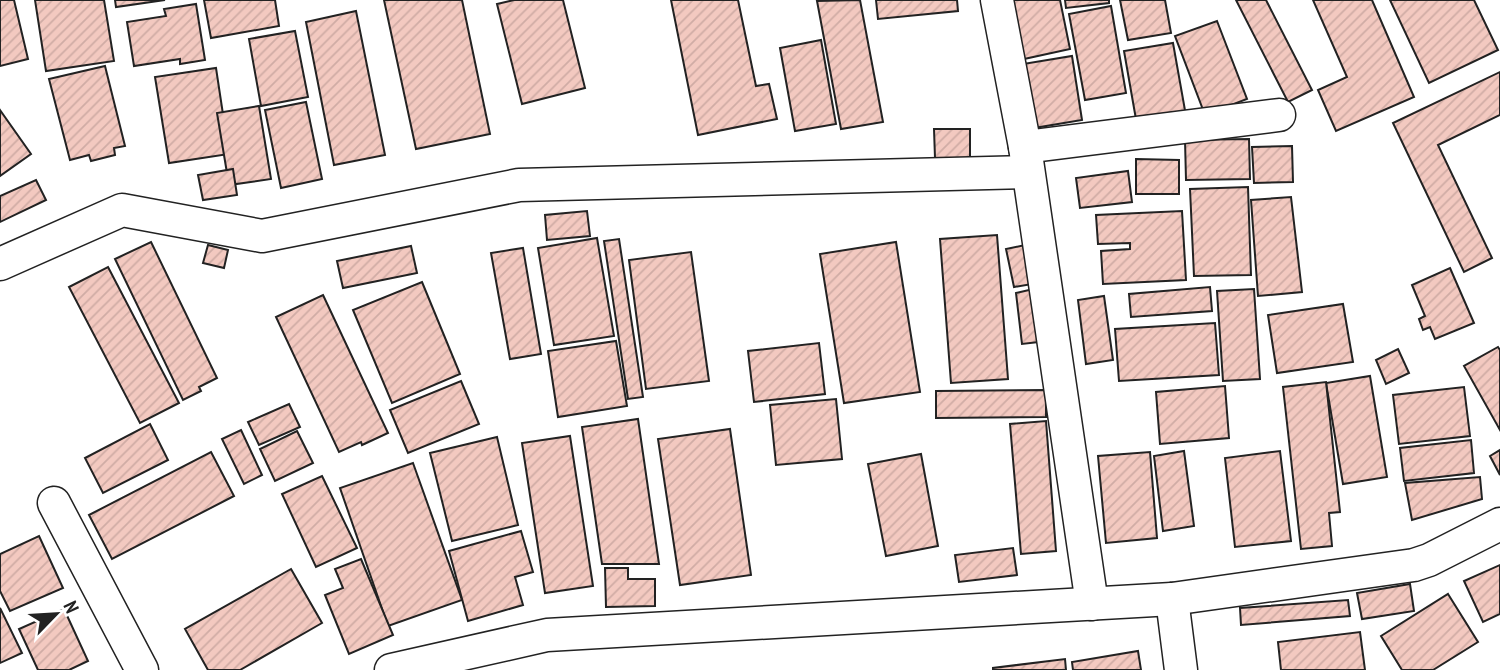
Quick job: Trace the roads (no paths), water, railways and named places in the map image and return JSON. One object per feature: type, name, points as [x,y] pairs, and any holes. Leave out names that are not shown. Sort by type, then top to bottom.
[{"type":"street","points":[[997,0],[1026,160],[1092,604]]},
{"type":"street","points":[[0,264],[122,210],[262,236],[519,185],[1026,160],[1279,115]]},
{"type":"street","points":[[54,503],[142,670]]},
{"type":"street","points":[[391,670],[547,635],[1172,599],[1414,565],[1500,523]]},
{"type":"street","points":[[1172,599],[1181,670]]}]
